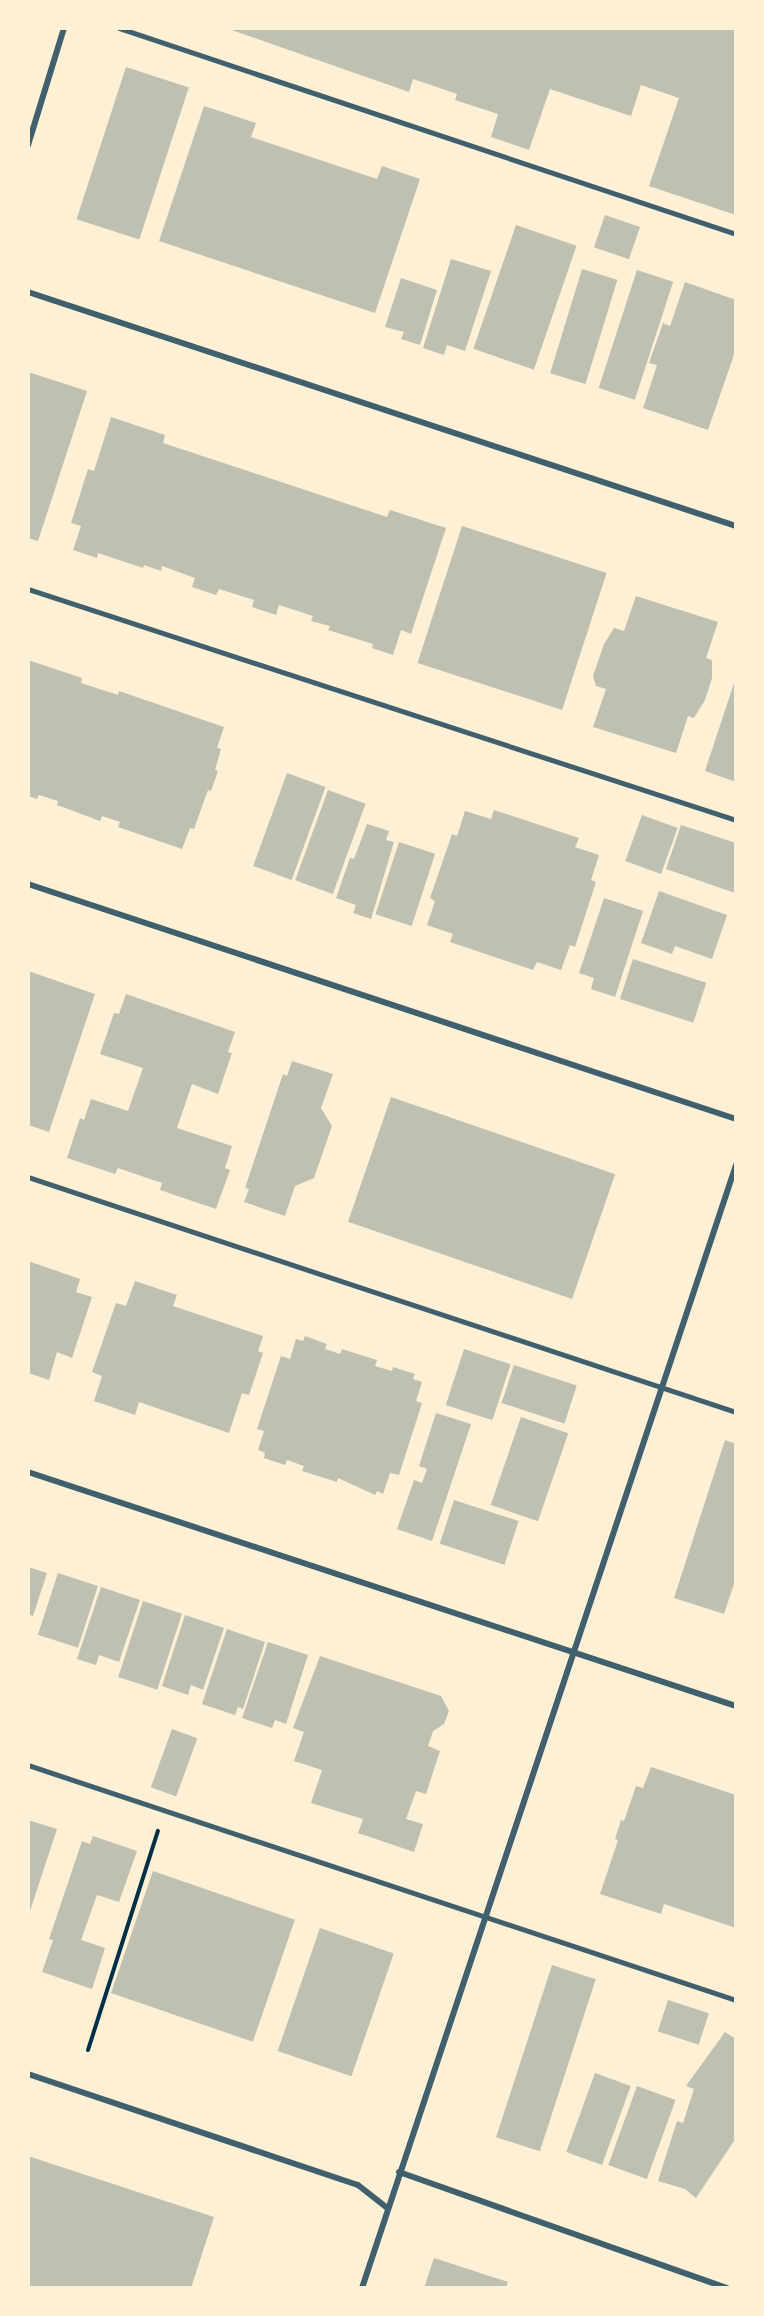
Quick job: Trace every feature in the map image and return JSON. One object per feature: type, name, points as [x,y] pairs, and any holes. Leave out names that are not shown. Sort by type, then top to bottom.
[{"type":"street","points":[[28,145],[64,28]]},
{"type":"street","points":[[28,292],[735,526]]},
{"type":"street","points":[[28,884],[735,1119]]},
{"type":"street","points":[[362,2288],[735,1165]]},
{"type":"street","points":[[28,1472],[735,1706]]},
{"type":"street","points":[[28,2074],[358,2186],[387,2208]]},
{"type":"street","points":[[399,2172],[727,2288]]},
{"type":"lane","points":[[119,28],[735,234]]},
{"type":"lane","points":[[28,589],[735,820]]},
{"type":"lane","points":[[28,1178],[735,1412]]},
{"type":"lane","points":[[28,1765],[735,2000]]},
{"type":"path","points":[[88,2050],[165,1810]]},
{"type":"building","points":[[226,28],[736,28],[736,215],[649,186],[679,98],[641,85],[631,116],[550,89],[529,150],[491,137],[498,114],[455,100],[457,94],[413,79],[409,92]]},
{"type":"building","points":[[126,67],[189,87],[139,240],[77,219]]},
{"type":"building","points":[[204,106],[256,123],[251,137],[377,179],[382,166],[420,179],[375,313],[159,241]]},
{"type":"building","points":[[605,215],[640,227],[629,259],[594,247]]},
{"type":"building","points":[[516,225],[577,246],[534,370],[473,349]]},
{"type":"building","points":[[451,259],[491,271],[465,351],[447,345],[444,355],[423,348]]},
{"type":"building","points":[[582,269],[617,280],[586,384],[550,373]]},
{"type":"building","points":[[637,270],[673,282],[635,400],[599,388]]},
{"type":"building","points":[[401,278],[437,290],[420,345],[401,339],[404,332],[385,327]]},
{"type":"building","points":[[685,282],[736,300],[736,349],[708,430],[643,408],[657,365],[649,363],[663,323],[670,326]]},
{"type":"building","points":[[28,372],[87,391],[38,541],[28,538]]},
{"type":"building","points":[[111,417],[165,435],[163,443],[387,517],[390,510],[446,528],[411,634],[401,630],[393,655],[372,648],[373,644],[328,630],[330,626],[311,621],[313,616],[279,605],[276,615],[252,607],[254,600],[219,589],[216,595],[192,587],[195,578],[162,566],[161,571],[144,565],[143,568],[98,553],[97,558],[73,550],[81,526],[71,523],[88,469],[94,471]]},
{"type":"building","points":[[462,526],[607,573],[562,710],[418,663]]},
{"type":"building","points":[[636,596],[718,622],[706,658],[712,660],[712,678],[705,700],[694,718],[688,716],[676,753],[593,727],[606,689],[596,686],[593,676],[604,644],[614,628],[624,631]]},
{"type":"building","points":[[28,660],[82,678],[81,683],[118,695],[119,691],[224,727],[217,748],[221,749],[215,770],[218,771],[211,791],[208,790],[194,829],[190,828],[182,849],[118,827],[120,822],[102,816],[100,821],[57,805],[58,801],[39,795],[37,799],[28,796]]},
{"type":"building","points":[[736,680],[736,782],[705,771]]},
{"type":"building","points":[[287,773],[326,787],[292,880],[253,866]]},
{"type":"building","points":[[328,790],[366,804],[333,894],[295,880]]},
{"type":"building","points":[[494,810],[579,838],[575,847],[599,855],[591,880],[596,882],[575,947],[570,945],[561,970],[537,962],[533,970],[450,942],[453,934],[427,925],[435,901],[430,898],[452,834],[457,836],[465,811],[491,819]]},
{"type":"building","points":[[642,815],[678,828],[661,874],[625,861]]},
{"type":"building","points":[[367,824],[389,831],[386,840],[394,842],[371,919],[353,913],[356,905],[336,898],[350,858],[354,859]]},
{"type":"building","points":[[681,825],[736,843],[735,893],[666,869]]},
{"type":"building","points":[[399,842],[435,854],[412,926],[376,914]]},
{"type":"building","points":[[659,891],[727,915],[712,959],[675,946],[672,954],[641,943]]},
{"type":"building","points":[[604,898],[643,911],[615,997],[591,989],[594,978],[579,973]]},
{"type":"building","points":[[633,959],[706,983],[693,1023],[620,999]]},
{"type":"building","points":[[28,971],[95,994],[49,1132],[28,1125]]},
{"type":"building","points":[[126,994],[235,1032],[228,1052],[232,1053],[218,1094],[192,1084],[177,1128],[232,1146],[225,1168],[230,1170],[216,1209],[160,1190],[162,1183],[118,1168],[115,1174],[67,1158],[80,1118],[84,1120],[91,1099],[128,1111],[143,1068],[100,1054],[114,1013],[119,1014]]},
{"type":"building","points":[[292,1061],[333,1074],[321,1108],[332,1126],[314,1178],[295,1186],[285,1216],[244,1202],[249,1189],[245,1188],[283,1074],[287,1076]]},
{"type":"building","points":[[391,1097],[615,1174],[572,1299],[348,1222]]},
{"type":"building","points":[[28,1261],[80,1279],[76,1292],[92,1297],[72,1358],[57,1352],[49,1380],[28,1373]]},
{"type":"building","points":[[135,1281],[177,1295],[173,1306],[263,1336],[258,1351],[263,1353],[249,1395],[242,1393],[229,1433],[139,1402],[135,1415],[94,1401],[102,1376],[92,1372],[116,1303],[126,1306]]},
{"type":"building","points":[[305,1336],[327,1344],[325,1349],[340,1354],[342,1349],[377,1360],[375,1366],[392,1371],[393,1367],[415,1374],[413,1379],[422,1382],[416,1401],[422,1403],[399,1475],[390,1473],[383,1494],[377,1491],[375,1495],[338,1478],[337,1482],[302,1471],[304,1466],[287,1460],[285,1465],[264,1458],[265,1453],[258,1450],[264,1431],[257,1429],[281,1356],[290,1359],[296,1339],[303,1341]]},
{"type":"building","points":[[464,1349],[511,1364],[492,1420],[446,1405]]},
{"type":"building","points":[[514,1365],[577,1385],[564,1423],[502,1403]]},
{"type":"building","points":[[436,1413],[471,1424],[432,1541],[397,1529],[414,1480],[422,1483],[427,1469],[419,1466]]},
{"type":"building","points":[[521,1417],[568,1433],[538,1521],[491,1505]]},
{"type":"building","points":[[725,1440],[736,1444],[736,1578],[724,1614],[674,1598]]},
{"type":"building","points":[[454,1500],[519,1521],[504,1565],[440,1544]]},
{"type":"building","points":[[28,1567],[47,1573],[33,1616],[28,1614]]},
{"type":"building","points":[[58,1573],[98,1586],[78,1648],[38,1635]]},
{"type":"building","points":[[101,1587],[140,1600],[119,1662],[99,1655],[96,1665],[77,1659]]},
{"type":"building","points":[[143,1601],[182,1614],[157,1690],[118,1677]]},
{"type":"building","points":[[185,1615],[224,1628],[203,1690],[191,1685],[188,1695],[162,1686]]},
{"type":"building","points":[[227,1629],[265,1642],[243,1709],[238,1707],[235,1715],[202,1704]]},
{"type":"building","points":[[268,1642],[308,1655],[286,1724],[275,1720],[272,1728],[242,1718]]},
{"type":"building","points":[[320,1656],[441,1696],[449,1711],[444,1724],[433,1731],[428,1746],[440,1751],[426,1794],[416,1791],[406,1819],[423,1824],[414,1852],[358,1833],[363,1819],[311,1803],[322,1770],[294,1761],[304,1732],[293,1728]]},
{"type":"building","points":[[172,1729],[197,1738],[176,1796],[151,1787]]},
{"type":"building","points":[[651,1767],[736,1795],[736,1928],[664,1904],[661,1914],[600,1894],[618,1840],[615,1839],[621,1820],[624,1821],[636,1786],[643,1788]]},
{"type":"building","points":[[28,1820],[57,1829],[29,1914],[28,1914]]},
{"type":"building","points":[[93,1836],[137,1851],[119,1902],[97,1895],[81,1940],[105,1948],[92,1989],[42,1972],[53,1940],[49,1939],[82,1841],[90,1844]]},
{"type":"building","points":[[153,1871],[295,1920],[253,2042],[111,1993]]},
{"type":"building","points":[[320,1928],[394,1953],[351,2076],[278,2051]]},
{"type":"building","points":[[552,1965],[596,1979],[540,2151],[496,2137]]},
{"type":"building","points":[[668,2000],[709,2013],[699,2045],[658,2031]]},
{"type":"building","points":[[725,2032],[736,2039],[736,2138],[696,2198],[685,2189],[658,2181],[677,2121],[683,2123],[694,2089],[686,2086]]},
{"type":"building","points":[[595,2073],[631,2086],[602,2165],[566,2152]]},
{"type":"building","points":[[637,2086],[676,2100],[647,2179],[608,2165]]},
{"type":"building","points":[[28,2156],[214,2217],[191,2288],[28,2288]]},
{"type":"building","points":[[434,2258],[508,2282],[506,2288],[424,2288]]}]
